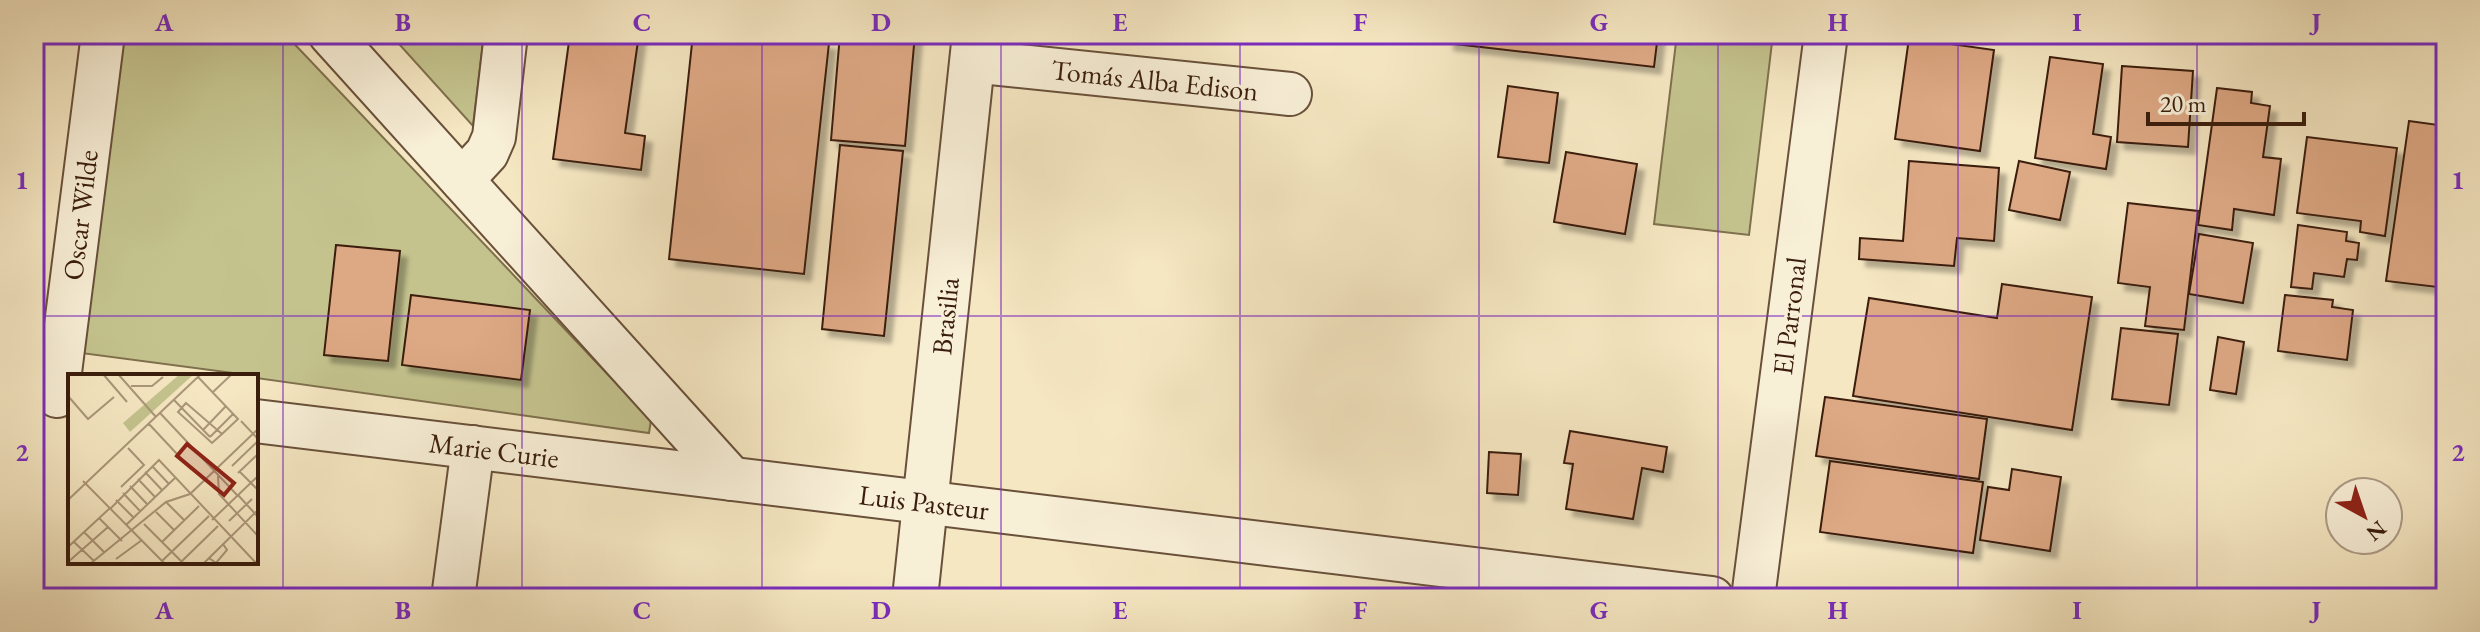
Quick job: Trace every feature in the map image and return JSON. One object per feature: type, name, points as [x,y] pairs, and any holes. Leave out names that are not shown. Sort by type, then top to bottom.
[{"type":"street","name":"Oscar Wilde","points":[[54,396],[103,34]]},
{"type":"street","points":[[330,34],[732,479]]},
{"type":"street","points":[[462,180],[487,153],[494,137],[506,34]]},
{"type":"street","name":"El Parronal","points":[[1753,598],[1826,34]]},
{"type":"street","name":"Tomás Alba Edison","points":[[973,48],[1290,94]]},
{"type":"street","name":"Brasilia","points":[[915,598],[973,48]]},
{"type":"street","name":"Marie Curie","points":[[258,421],[732,479]]},
{"type":"street","points":[[453,598],[473,447]]},
{"type":"street","name":"Luis Pasteur","points":[[732,479],[925,503],[1442,582],[1712,598]]},
{"type":"shaded area","points":[[121,34],[285,34],[651,420],[649,433],[258,378],[258,374],[81,353]]},
{"type":"shaded area","points":[[390,34],[484,34],[473,126]]},
{"type":"shaded area","points":[[1677,34],[1773,34],[1749,235],[1654,224]]},
{"type":"building","points":[[570,34],[639,34],[625,133],[645,136],[641,170],[553,159]]},
{"type":"building","points":[[693,34],[739,34],[829,43],[804,274],[669,259]]},
{"type":"building","points":[[840,34],[915,34],[905,146],[831,140]]},
{"type":"building","points":[[1448,34],[1658,34],[1654,67],[1447,43]]},
{"type":"building","points":[[1909,38],[1994,50],[1980,151],[1895,139]]},
{"type":"building","points":[[2050,57],[2103,64],[2093,134],[2111,137],[2106,169],[2035,158]]},
{"type":"building","points":[[2122,66],[2193,71],[2188,147],[2117,142]]},
{"type":"building","points":[[1508,86],[1558,93],[1549,163],[1498,157]]},
{"type":"building","points":[[2217,88],[2252,92],[2251,103],[2270,106],[2263,157],[2281,159],[2274,215],[2234,209],[2232,230],[2198,225]]},
{"type":"building","points":[[2409,121],[2446,126],[2446,288],[2386,281]]},
{"type":"building","points":[[2307,137],[2397,148],[2385,236],[2360,232],[2361,221],[2297,213]]},
{"type":"building","points":[[840,145],[903,151],[884,336],[822,329]]},
{"type":"building","points":[[1566,152],[1637,164],[1625,234],[1554,222]]},
{"type":"building","points":[[1909,161],[1999,168],[1994,241],[1957,238],[1954,266],[1859,259],[1860,238],[1903,241]]},
{"type":"building","points":[[2019,161],[2070,172],[2060,220],[2009,210]]},
{"type":"building","points":[[2128,203],[2198,211],[2184,330],[2145,326],[2150,287],[2118,283]]},
{"type":"building","points":[[2298,225],[2347,232],[2346,241],[2359,243],[2357,260],[2347,259],[2344,277],[2314,273],[2312,289],[2291,287]]},
{"type":"building","points":[[2199,234],[2253,243],[2243,303],[2189,294]]},
{"type":"building","points":[[336,245],[400,251],[388,361],[324,355]]},
{"type":"building","points":[[2002,284],[2092,297],[2072,430],[1853,396],[1869,298],[1997,318]]},
{"type":"building","points":[[411,295],[530,310],[521,380],[402,365]]},
{"type":"building","points":[[2285,295],[2333,300],[2332,307],[2353,310],[2347,360],[2278,351]]},
{"type":"building","points":[[2121,328],[2178,334],[2169,405],[2112,399]]},
{"type":"building","points":[[2218,337],[2244,342],[2236,394],[2210,390]]},
{"type":"building","points":[[1825,397],[1987,419],[1979,479],[1816,456]]},
{"type":"building","points":[[1570,431],[1667,447],[1663,472],[1642,468],[1633,519],[1566,509],[1573,464],[1564,463]]},
{"type":"building","points":[[1489,452],[1521,454],[1518,495],[1487,493]]},
{"type":"building","points":[[1830,461],[1983,482],[1973,553],[1820,532]]},
{"type":"building","points":[[2012,469],[2061,477],[2050,551],[1980,540],[1988,487],[2009,490]]}]
